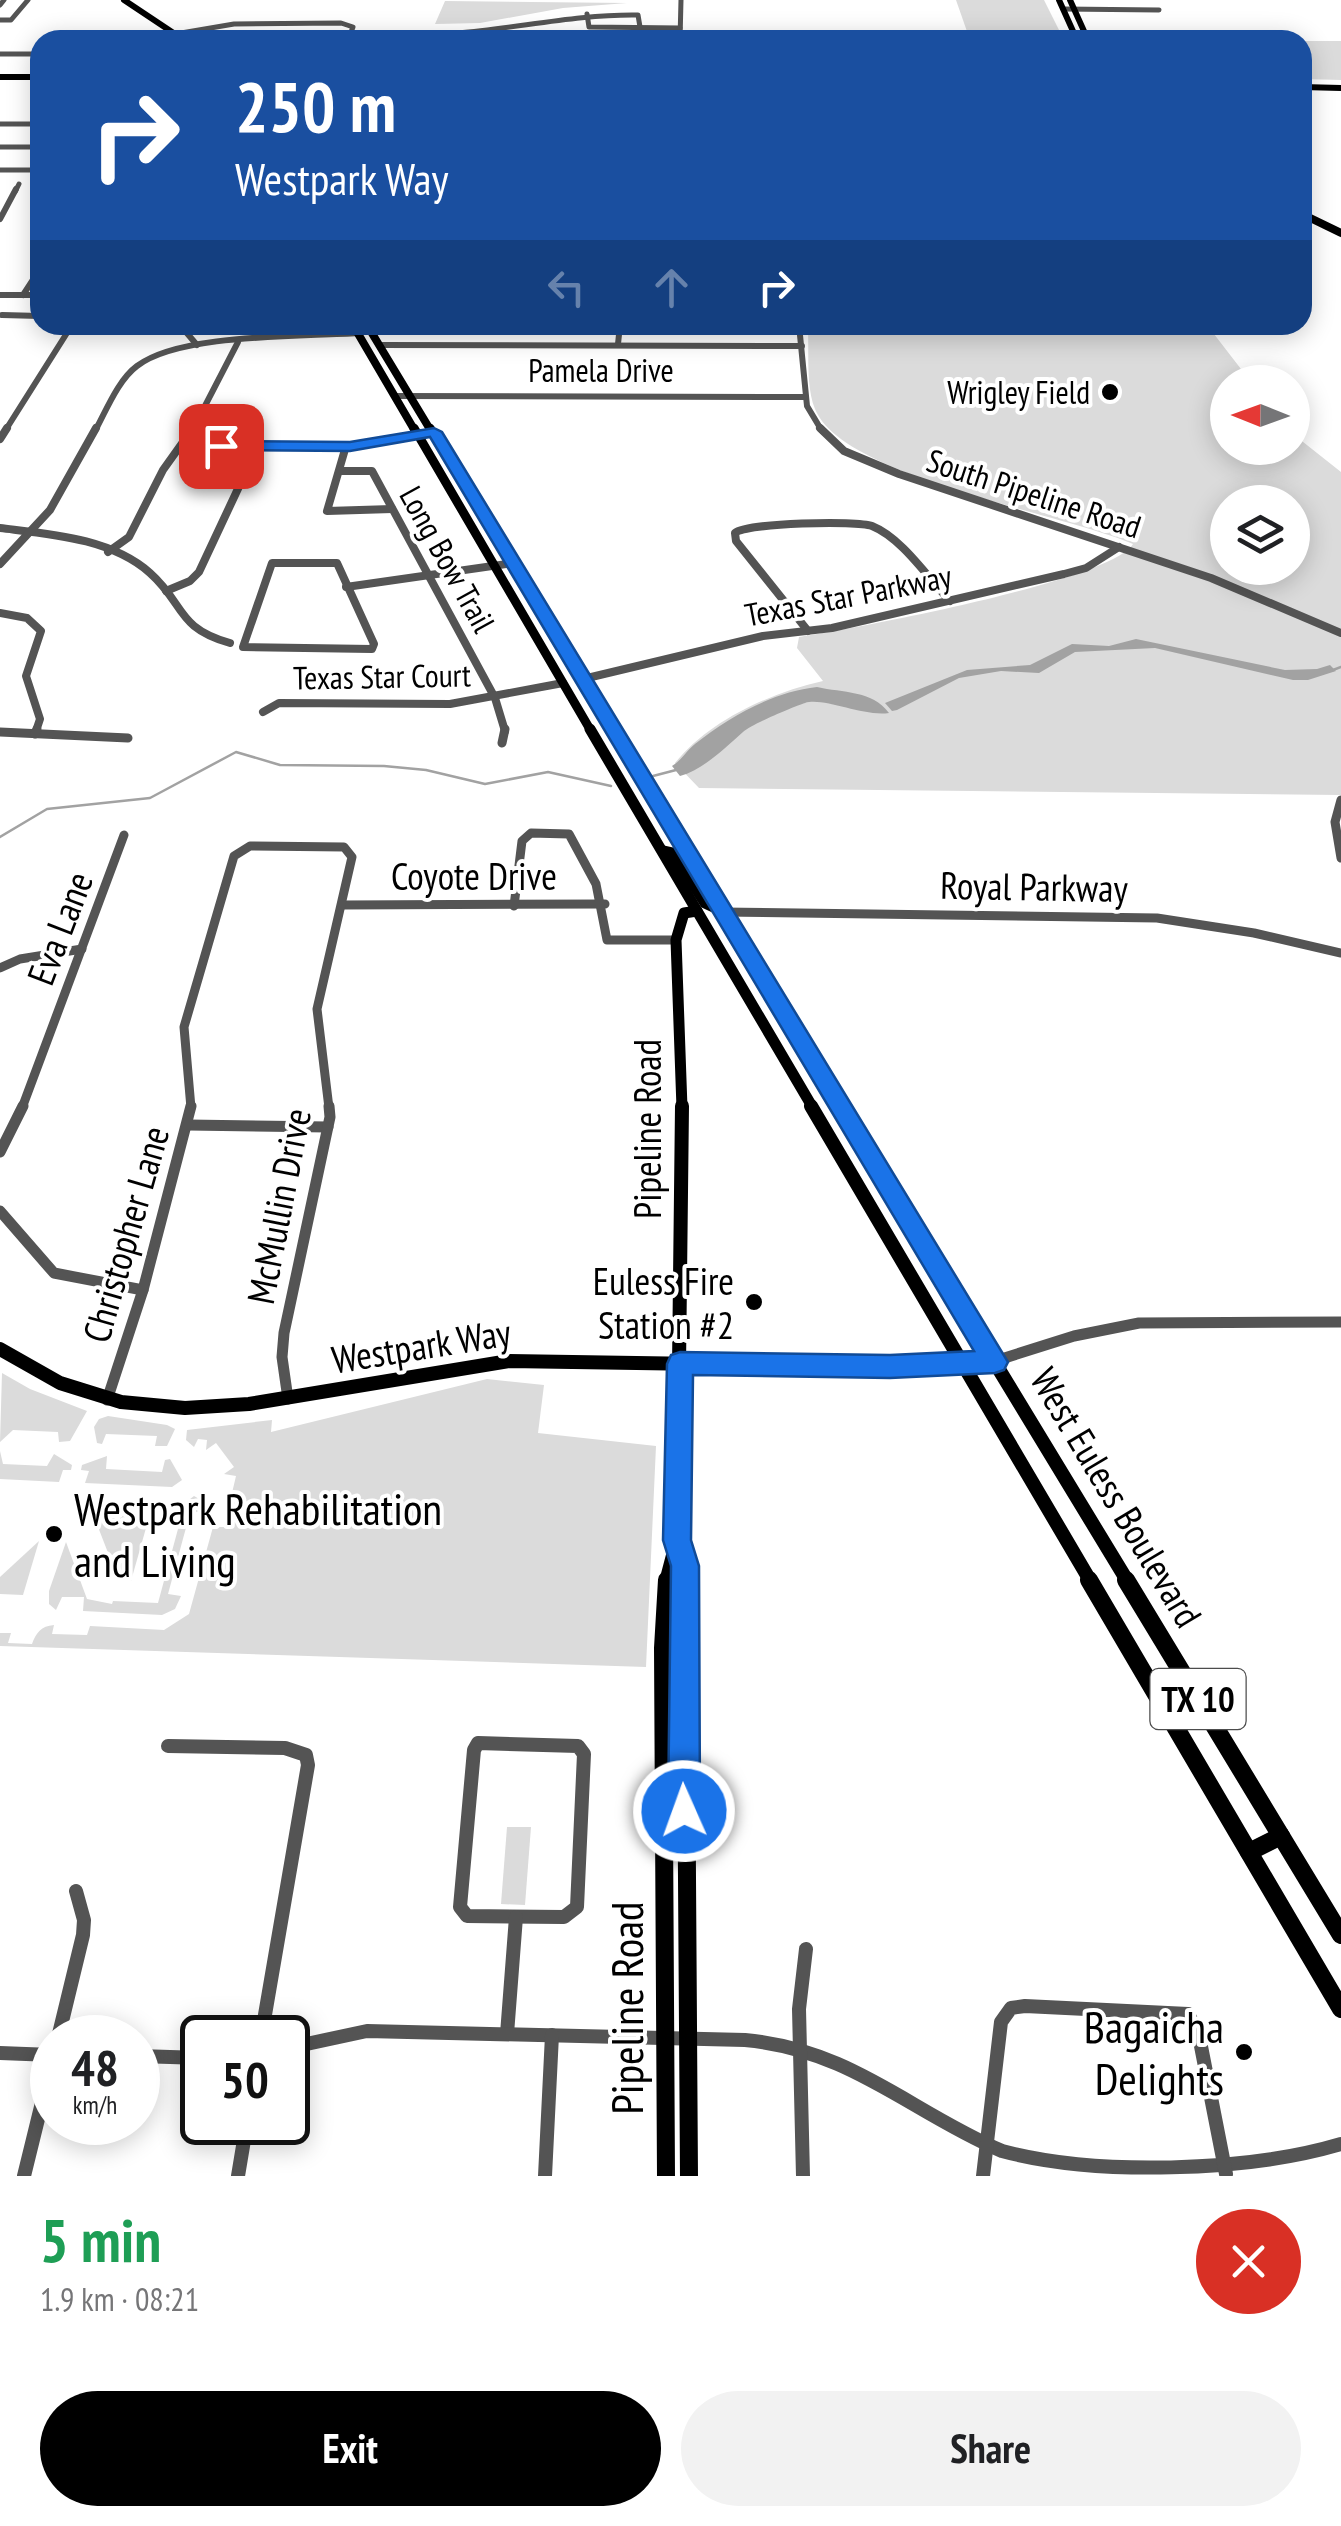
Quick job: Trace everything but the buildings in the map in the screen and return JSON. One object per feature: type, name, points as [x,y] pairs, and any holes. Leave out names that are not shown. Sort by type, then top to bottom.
[{"type":"main road","points":[[1059,0],[1073,30]]},
{"type":"main road","points":[[1070,0],[1083,30]]},
{"type":"main road","points":[[120,1],[168,30]]},
{"type":"main road","points":[[120,1],[156,30]]},
{"type":"main road","points":[[0,77],[30,77]]},
{"type":"main road","points":[[1312,86],[1341,86]]},
{"type":"main road","points":[[1312,219],[1338,232]]},
{"type":"main road","points":[[1312,227],[1341,242]]},
{"type":"main road","points":[[1326,234],[1338,232]]},
{"type":"main road","name":"West Euless Boulevard","points":[[360,335],[1341,2009]]},
{"type":"main road","name":"West Euless Boulevard","points":[[374,335],[1341,1935]]},
{"type":"main road","points":[[563,684],[583,679]]},
{"type":"main road","points":[[662,850],[673,853],[704,903],[722,912]]},
{"type":"main road","points":[[676,940],[684,913],[697,911],[715,918],[762,991],[775,998]]},
{"type":"main road","name":"Pipeline Road","points":[[676,940],[682,1053],[677,1540],[685,1566],[682,1758],[691,2037],[689,2176]]},
{"type":"main road","points":[[814,1108],[839,1106]]},
{"type":"main road","name":"Westpark Way","points":[[0,1350],[56,1385],[107,1400],[188,1409],[288,1399],[471,1364],[510,1361],[995,1362]]},
{"type":"main road","name":"Pipeline Road","points":[[666,2176],[669,2036],[663,1758],[667,1567],[677,1540]]},
{"type":"main road","points":[[663,1758],[682,1758]]},
{"type":"main road","points":[[1248,1852],[1281,1836]]},
{"type":"street","points":[[0,20],[11,20],[28,0]]},
{"type":"street","points":[[587,14],[589,27],[680,28],[681,0]]},
{"type":"street","points":[[1063,8],[1159,10]]},
{"type":"street","points":[[521,30],[587,14],[638,15],[640,27]]},
{"type":"street","points":[[194,30],[214,26],[340,23],[352,30]]},
{"type":"street","points":[[0,54],[30,54]]},
{"type":"street","points":[[0,124],[30,124]]},
{"type":"street","points":[[0,147],[30,146]]},
{"type":"street","points":[[0,170],[30,170]]},
{"type":"street","points":[[0,219],[20,184]]},
{"type":"street","points":[[0,193],[17,193]]},
{"type":"street","points":[[1,317],[30,281]]},
{"type":"street","points":[[0,295],[30,295]]},
{"type":"street","points":[[1,317],[30,316]]},
{"type":"street","points":[[0,439],[66,335]]},
{"type":"street","points":[[188,335],[197,345]]},
{"type":"street","points":[[0,564],[35,532],[130,372],[151,357],[197,345],[302,335]]},
{"type":"street","points":[[618,344],[619,335]]},
{"type":"street","name":"South Pipeline Road","points":[[800,335],[805,397],[818,427],[844,451],[1210,578],[1341,633]]},
{"type":"street","points":[[108,552],[129,537],[163,470],[184,445],[238,342]]},
{"type":"street","points":[[380,345],[802,346]]},
{"type":"street","name":"Pamela Drive","points":[[396,396],[805,397]]},
{"type":"street","points":[[184,445],[346,446],[434,432]]},
{"type":"street","points":[[166,592],[190,581],[199,572],[258,446]]},
{"type":"street","points":[[346,446],[327,512],[392,509]]},
{"type":"street","name":"Long Bow Trail","points":[[340,470],[372,471],[495,698],[506,726],[502,743]]},
{"type":"street","points":[[808,631],[736,541],[735,533],[740,528],[765,524],[871,525],[897,545],[950,601]]},
{"type":"street","points":[[0,528],[35,532],[143,566],[166,592],[186,626],[207,638],[230,643]]},
{"type":"street","name":"Texas Star Parkway","points":[[583,679],[1086,568],[1118,547]]},
{"type":"street","points":[[272,563],[337,563],[346,587],[371,638],[372,649],[243,646],[272,563]]},
{"type":"street","points":[[346,587],[430,578],[513,563]]},
{"type":"street","points":[[0,613],[27,618],[41,631],[26,676],[40,719],[34,734]]},
{"type":"street","name":"Texas Star Court","points":[[264,712],[279,702],[379,706],[495,698],[563,684]]},
{"type":"street","points":[[0,732],[128,738]]},
{"type":"street","points":[[1341,800],[1335,822],[1341,858]]},
{"type":"street","points":[[514,906],[522,840],[531,833],[569,834],[599,886],[605,904],[607,940],[676,940]]},
{"type":"street","name":"Eva Lane","points":[[0,1152],[25,1102],[124,835]]},
{"type":"street","name":"McMullin Drive","points":[[238,851],[250,846],[349,849],[352,857],[316,1020],[330,1091],[328,1127],[284,1333],[282,1358],[288,1399]]},
{"type":"street","name":"Christopher Lane","points":[[107,1400],[143,1290],[188,1126],[191,1109],[184,1027],[238,851]]},
{"type":"street","name":"Coyote Drive","points":[[342,904],[605,904]]},
{"type":"street","name":"Royal Parkway","points":[[722,912],[1157,918],[1254,933],[1341,953]]},
{"type":"street","points":[[0,968],[20,959],[82,949]]},
{"type":"street","points":[[188,1126],[328,1127]]},
{"type":"street","points":[[0,1211],[54,1273],[143,1290]]},
{"type":"street","name":"Westpark Way","points":[[995,1362],[1074,1336],[1140,1323],[1341,1322]]},
{"type":"street","points":[[168,1746],[285,1748],[306,1755],[308,1764],[266,2015]]},
{"type":"street","points":[[476,1746],[578,1746],[584,1754],[577,1907],[564,1917],[516,1917],[467,1916],[460,1907],[476,1746]]},
{"type":"street","points":[[64,2015],[83,1935],[84,1920],[76,1891]]},
{"type":"street","points":[[506,2034],[516,1917]]},
{"type":"street","points":[[803,2176],[799,2009],[806,1949]]},
{"type":"street","points":[[983,2176],[1000,2022],[1011,2008],[1188,2014],[1199,2036],[1226,2174]]},
{"type":"street","points":[[310,2042],[368,2032],[669,2036],[800,2047],[832,2058],[987,2142],[1036,2162],[1136,2175],[1226,2174],[1271,2167],[1341,2144]]},
{"type":"street","points":[[545,2176],[552,2035]]},
{"type":"street","points":[[0,2054],[30,2056]]},
{"type":"street","points":[[24,2176],[31,2145]]},
{"type":"street","points":[[238,2176],[243,2145]]},
{"type":"shaded area","points":[[956,0],[1044,0],[1059,30],[966,30]]},
{"type":"shaded area","points":[[445,1],[627,3],[563,8],[480,23],[435,24]]},
{"type":"shaded area","points":[[1312,41],[1341,41],[1341,80],[1312,79]]},
{"type":"shaded area","points":[[808,335],[1215,335],[1238,365],[1210,365],[1210,465],[1310,465],[1310,447],[1341,472],[1341,795],[699,788],[675,763],[705,734],[762,701],[823,681],[797,648],[799,637],[923,614],[1032,588],[1115,558],[1133,544],[958,491],[866,455],[834,433],[812,400]]},
{"type":"shaded area","points":[[1136,639],[1285,670],[1330,665],[1336,671],[1308,680],[1293,680],[1155,648],[1075,652],[1039,673],[1001,671],[959,678],[897,710],[892,711],[885,703],[967,670],[1030,665],[1072,644],[1109,646]]},
{"type":"shaded area","points":[[817,687],[866,696],[889,713],[805,703],[748,729],[689,773],[680,776],[672,766],[695,744],[737,715],[784,694]]},
{"type":"shaded area","points":[[2,1373],[30,1389],[87,1411],[70,1441],[59,1442],[58,1432],[13,1430],[0,1442]]},
{"type":"shaded area","points":[[487,1379],[544,1385],[538,1433],[656,1446],[646,1667],[0,1646],[0,1633],[11,1633],[8,1643],[32,1644],[40,1631],[54,1625],[52,1634],[87,1635],[90,1626],[164,1630],[189,1614],[213,1527],[224,1527],[236,1476],[224,1474],[234,1467],[216,1443],[206,1450],[207,1440],[198,1439],[194,1447],[186,1440],[187,1430],[272,1420],[271,1432]]},
{"type":"shaded area","points":[[108,1416],[175,1429],[167,1446],[155,1446],[157,1436],[106,1434],[102,1444],[97,1443],[94,1427],[99,1419]]},
{"type":"shaded area","points":[[0,1451],[3,1464],[47,1466],[54,1454],[72,1465],[71,1470],[63,1470],[59,1482],[0,1479]]},
{"type":"shaded area","points":[[107,1456],[106,1469],[162,1472],[165,1460],[170,1459],[182,1480],[172,1487],[85,1483],[89,1471],[81,1470],[82,1465]]},
{"type":"shaded area","points":[[194,1496],[201,1500],[204,1511],[190,1513],[168,1594],[181,1596],[175,1609],[162,1615],[83,1611],[84,1597],[62,1597],[56,1610],[49,1604],[49,1591],[66,1542],[87,1599],[112,1604],[158,1603],[185,1503]]},
{"type":"shaded area","points":[[93,1514],[145,1516],[142,1527],[146,1528],[131,1581],[130,1577],[117,1576]]},
{"type":"shaded area","points":[[39,1541],[23,1595],[0,1594],[0,1577]]},
{"type":"shaded area","points":[[507,1827],[531,1827],[525,1905],[501,1904]]},
{"type":"waterway","points":[[1333,670],[1341,667]]},
{"type":"waterway","points":[[0,837],[47,809],[150,798],[236,752],[280,765],[384,766],[426,770],[485,784],[548,772],[611,786]]},
{"type":"waterway","points":[[653,776],[676,770]]},
{"type":"place","name":"Wrigley Field","points":[[1110,392]]},
{"type":"place","name":"Euless Fire Station #2","points":[[754,1302]]},
{"type":"place","name":"Westpark Rehabilitation and Living","points":[[54,1534]]},
{"type":"place","name":"Bagaicha Delights","points":[[1244,2052]]},
{"type":"route","points":[[221,446],[350,446],[434,432],[995,1362],[890,1366],[680,1364],[677,1540],[685,1566],[684,1811]]}]
